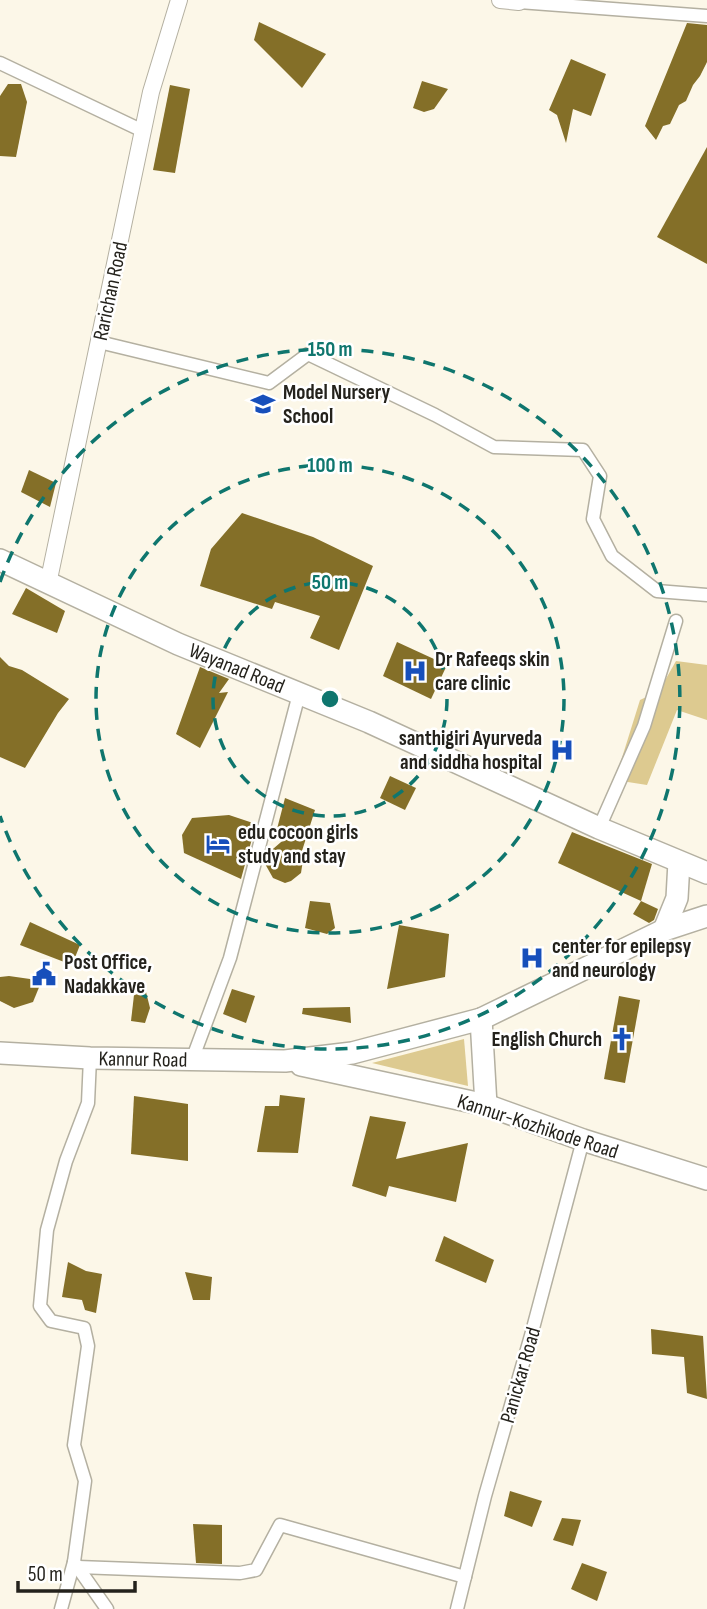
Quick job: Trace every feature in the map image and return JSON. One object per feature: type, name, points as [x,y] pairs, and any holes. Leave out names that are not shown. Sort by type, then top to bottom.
[{"type":"main road","name":"Wayanad Road","points":[[0,560],[178,644],[369,722],[599,828],[707,873]]},
{"type":"main road","points":[[664,930],[677,898],[679,862]]},
{"type":"main road","points":[[285,1061],[352,1053],[481,1019],[664,930],[707,916]]},
{"type":"main road","points":[[481,1019],[486,1105]]},
{"type":"main road","name":"Kannur Road","points":[[0,1053],[90,1058],[285,1061]]},
{"type":"main road","name":"Kannur-Kozhikode Road","points":[[285,1061],[486,1105],[583,1140],[707,1179]]},
{"type":"street","name":"Rarichan Road","points":[[48,584],[151,92],[179,0]]},
{"type":"street","points":[[500,0],[707,16]]},
{"type":"street","points":[[0,63],[143,131]]},
{"type":"street","points":[[99,342],[269,383],[308,354],[435,415],[494,447],[583,450],[600,476],[593,519],[612,556],[657,591],[707,595]]},
{"type":"street","points":[[599,828],[644,726],[676,621]]},
{"type":"street","points":[[191,1060],[230,958],[299,694]]},
{"type":"street","points":[[61,1609],[76,1565],[85,1481],[74,1445],[88,1346],[83,1328],[51,1321],[40,1306],[47,1230],[66,1161],[88,1103],[90,1058]]},
{"type":"street","name":"Panickar Road","points":[[457,1609],[485,1496],[583,1140]]},
{"type":"street","points":[[76,1565],[240,1573],[256,1570],[280,1525],[465,1577]]},
{"type":"street","points":[[76,1565],[107,1609]]},
{"type":"shaded area","points":[[676,661],[707,665],[707,720],[677,710],[647,785],[615,780],[640,700],[659,691]]},
{"type":"shaded area","points":[[464,1039],[468,1086],[372,1063]]},
{"type":"building","points":[[259,22],[326,54],[302,88],[254,40]]},
{"type":"building","points":[[687,23],[707,25],[707,62],[686,101],[679,105],[670,124],[663,126],[656,140],[645,126]]},
{"type":"building","points":[[571,59],[606,74],[591,116],[573,109],[566,143],[557,115],[549,110]]},
{"type":"building","points":[[422,81],[448,89],[434,109],[424,112],[413,108]]},
{"type":"building","points":[[8,84],[21,84],[27,102],[16,157],[0,156],[0,96]]},
{"type":"building","points":[[170,85],[190,89],[175,173],[153,170]]},
{"type":"building","points":[[707,147],[707,264],[657,237]]},
{"type":"building","points":[[29,470],[56,483],[50,507],[21,492]]},
{"type":"building","points":[[242,513],[313,537],[373,566],[339,650],[310,638],[320,616],[275,602],[272,609],[200,586],[211,549]]},
{"type":"building","points":[[26,588],[65,611],[57,633],[12,614]]},
{"type":"building","name":"Dr Rafeeqs skin care clinic","points":[[397,642],[447,665],[431,699],[383,676]]},
{"type":"building","points":[[0,657],[9,666],[22,670],[69,699],[25,768],[0,757]]},
{"type":"building","points":[[200,667],[229,679],[219,693],[228,692],[200,748],[176,734]]},
{"type":"building","points":[[390,776],[416,788],[405,810],[380,798]]},
{"type":"building","points":[[285,798],[315,810],[301,854],[301,873],[285,883],[273,878],[264,862],[266,855],[288,836],[277,829]]},
{"type":"building","name":"edu cocoon girls study and stay","points":[[229,815],[256,824],[241,879],[184,853],[182,835],[192,818]]},
{"type":"building","points":[[572,832],[652,864],[641,901],[558,863]]},
{"type":"building","points":[[310,901],[330,903],[335,928],[327,934],[305,928]]},
{"type":"building","points":[[641,901],[658,909],[654,920],[649,923],[633,914]]},
{"type":"building","points":[[30,922],[80,945],[72,965],[20,945]]},
{"type":"building","points":[[399,925],[449,934],[445,977],[387,989]]},
{"type":"building","points":[[0,977],[30,979],[40,985],[33,1002],[14,1008],[0,1001]]},
{"type":"building","points":[[232,989],[255,996],[246,1023],[223,1014]]},
{"type":"building","points":[[146,992],[150,1008],[145,1023],[131,1021],[134,995]]},
{"type":"building","name":"English Church","points":[[619,996],[640,1000],[625,1083],[604,1079]]},
{"type":"building","points":[[350,1007],[351,1023],[302,1014],[303,1008]]},
{"type":"building","points":[[280,1095],[305,1098],[298,1153],[257,1152],[265,1106],[279,1106]]},
{"type":"building","points":[[134,1096],[188,1104],[188,1161],[131,1154]]},
{"type":"building","points":[[370,1116],[406,1122],[396,1159],[468,1143],[456,1202],[389,1186],[386,1197],[352,1186]]},
{"type":"building","points":[[444,1236],[494,1260],[486,1283],[435,1261]]},
{"type":"building","points":[[68,1262],[86,1271],[102,1274],[96,1313],[85,1310],[82,1300],[62,1297]]},
{"type":"building","points":[[185,1272],[212,1277],[210,1300],[193,1300]]},
{"type":"building","points":[[651,1329],[703,1336],[707,1399],[687,1393],[684,1357],[652,1354]]},
{"type":"building","points":[[510,1491],[542,1501],[532,1527],[504,1516]]},
{"type":"building","points":[[562,1518],[581,1520],[573,1546],[553,1540]]},
{"type":"building","points":[[193,1524],[222,1525],[222,1564],[196,1563]]},
{"type":"building","points":[[582,1563],[607,1572],[597,1601],[571,1589]]},
{"type":"place","name":"Model Nursery School","points":[[263,404]]},
{"type":"place","name":"Dr Rafeeqs skin care clinic","points":[[415,671]]},
{"type":"place","name":"santhigiri Ayurveda and siddha hospital","points":[[562,750]]},
{"type":"place","name":"edu cocoon girls study and stay","points":[[218,844]]},
{"type":"place","name":"center for epilepsy and neurology","points":[[532,958]]},
{"type":"place","name":"Post Office, Nadakkave","points":[[44,974]]},
{"type":"place","name":"English Church","points":[[622,1039]]}]
